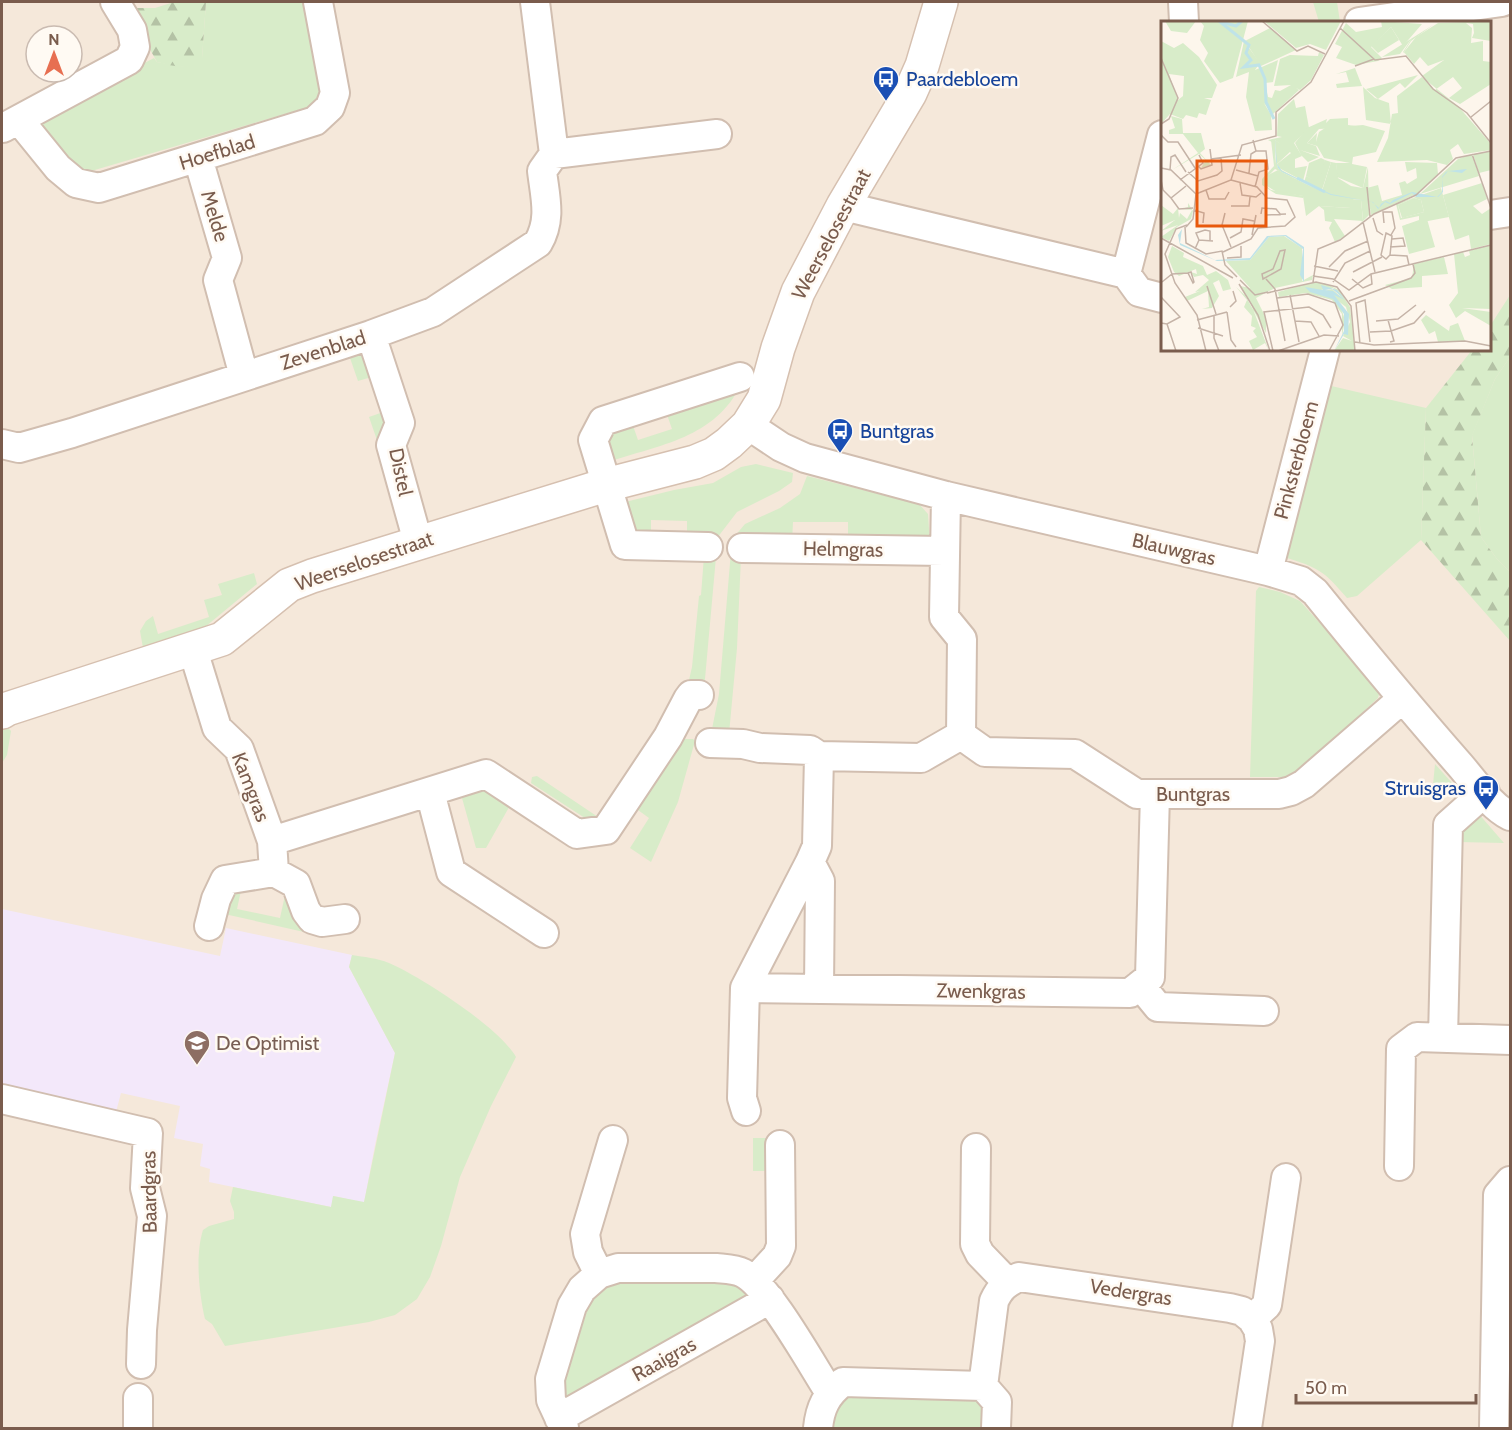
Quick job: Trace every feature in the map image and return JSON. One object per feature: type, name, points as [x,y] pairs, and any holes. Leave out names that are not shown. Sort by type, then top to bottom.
[{"type":"street","name":"Hoefblad","points":[[116,2],[132,30],[135,46],[129,60],[10,125],[76,183],[99,188],[315,121],[330,107],[335,93],[318,2]]},
{"type":"street","points":[[534,2],[554,154],[717,134]]},
{"type":"street","name":"Weerselosestraat","points":[[2,712],[222,639],[290,585],[312,576],[606,485],[695,462],[714,454],[748,425],[764,399],[778,348],[798,292],[843,206],[910,93],[922,66],[940,2]]},
{"type":"street","points":[[1184,2],[1184,21]]},
{"type":"street","points":[[1366,21],[1502,2]]},
{"type":"street","points":[[1126,274],[1161,139]]},
{"type":"street","name":"Zevenblad","points":[[2,444],[19,448],[142,411],[433,312],[538,243],[545,231],[547,215],[542,171],[554,154]]},
{"type":"street","name":"Melde","points":[[198,158],[227,258],[218,280],[244,376]]},
{"type":"street","points":[[843,206],[1126,274],[1139,292],[1161,298]]},
{"type":"street","points":[[1491,215],[1510,212]]},
{"type":"street","name":"Distel","points":[[371,334],[400,423],[391,445],[418,542]]},
{"type":"street","name":"Pinksterbloem","points":[[1268,571],[1325,351]]},
{"type":"street","points":[[708,547],[625,545],[593,440],[603,422],[740,377]]},
{"type":"street","name":"Blauwgras","points":[[748,425],[781,447],[805,458],[946,496],[1268,571],[1300,581],[1316,592],[1402,699],[1485,792],[1510,816]]},
{"type":"street","points":[[710,743],[810,750],[819,756],[921,758],[961,735],[962,639],[944,617],[946,496]]},
{"type":"street","name":"Helmgras","points":[[742,548],[944,551]]},
{"type":"street","name":"Kamgras","points":[[193,650],[217,728],[239,749],[272,841],[486,774],[577,834],[606,830],[668,737],[688,699],[691,695],[699,695]]},
{"type":"street","name":"Buntgras","points":[[961,735],[985,752],[1075,754],[1137,794],[1279,794],[1292,791],[1304,784],[1402,699]]},
{"type":"street","points":[[746,1111],[742,1098],[745,988],[817,846],[819,756]]},
{"type":"street","points":[[430,792],[451,872],[544,933]]},
{"type":"street","points":[[1443,1038],[1448,825],[1485,792]]},
{"type":"street","points":[[1155,794],[1150,977],[1140,985],[1158,1007],[1264,1011]]},
{"type":"street","points":[[272,841],[274,872]]},
{"type":"street","points":[[810,862],[820,881],[819,989]]},
{"type":"street","points":[[209,926],[216,899],[225,880],[274,872],[296,884],[312,919],[322,922],[345,919]]},
{"type":"street","name":"Zwenkgras","points":[[745,988],[1130,993],[1140,985]]},
{"type":"street","points":[[1399,1166],[1401,1049],[1417,1038],[1510,1040]]},
{"type":"street","name":"Baardgras","points":[[2,1099],[148,1133],[145,1188],[152,1216],[141,1364]]},
{"type":"street","points":[[613,1140],[585,1234],[588,1252],[599,1274],[618,1268],[716,1268],[732,1269],[744,1273],[762,1290],[830,1393]]},
{"type":"street","name":"Raaigras","points":[[599,1274],[582,1289],[572,1306],[550,1379],[551,1400],[561,1423],[762,1290],[781,1246],[780,1145]]},
{"type":"street","points":[[976,1148],[975,1244],[980,1254],[1007,1282],[999,1290],[994,1301],[983,1386]]},
{"type":"street","points":[[1247,1428],[1260,1341],[1258,1329],[1252,1319],[1267,1305],[1286,1178]]},
{"type":"street","points":[[1494,1428],[1498,1195],[1510,1181]]},
{"type":"street","name":"Vedergras","points":[[1007,1282],[1019,1277],[1031,1277],[1230,1308],[1242,1311],[1252,1319]]},
{"type":"street","points":[[818,1428],[820,1411],[830,1393],[843,1382],[983,1386],[997,1402],[996,1428]]},
{"type":"street","points":[[138,1398],[138,1428]]},
{"type":"shaded area","points":[[2,2],[1510,2],[1510,1428],[2,1428]]},
{"type":"shaded area","name":"De Optimist","points":[[2,909],[220,956],[226,928],[352,955],[349,967],[395,1053],[364,1203],[334,1196],[331,1207],[209,1182],[210,1169],[200,1166],[203,1144],[174,1138],[180,1106],[121,1093],[116,1112],[2,1088]]},
{"type":"green space","points":[[174,2],[206,2],[202,59],[193,66],[181,67],[157,62],[127,8],[155,8]]},
{"type":"green space","points":[[206,2],[309,2],[320,91],[319,97],[312,106],[88,172],[67,165],[37,119],[154,58],[157,62],[186,67],[202,58]]},
{"type":"green space","points":[[1313,2],[1337,2],[1340,21],[1319,21]]},
{"type":"green space","points":[[1510,295],[1510,357],[1495,379],[1472,436],[1481,537],[1510,572],[1510,641],[1421,540],[1426,408],[1471,351],[1491,351],[1491,324]]},
{"type":"green space","points":[[367,353],[375,376],[358,381],[350,358]]},
{"type":"green space","points":[[1510,357],[1510,572],[1481,537],[1472,435],[1495,379]]},
{"type":"green space","points":[[741,384],[717,417],[701,428],[666,444],[608,462],[602,443],[610,427],[631,420],[638,440],[672,429],[665,409]]},
{"type":"green space","points":[[1327,385],[1426,408],[1421,540],[1357,596],[1347,598],[1320,571],[1284,557]]},
{"type":"green space","points":[[386,411],[390,423],[378,443],[369,417]]},
{"type":"green space","points":[[756,464],[793,473],[792,482],[737,512],[714,542],[687,542],[687,521],[651,520],[651,542],[637,541],[617,504],[713,483],[741,467]]},
{"type":"green space","points":[[807,476],[919,504],[928,514],[930,544],[848,544],[848,522],[793,522],[792,543],[734,537],[745,524],[780,508],[800,494]]},
{"type":"green space","points":[[731,551],[741,557],[737,648],[729,734],[711,734],[719,694]]},
{"type":"green space","points":[[704,556],[716,557],[704,690],[689,680]]},
{"type":"green space","points":[[254,573],[257,584],[205,627],[143,648],[140,631],[146,621],[153,616],[158,634],[209,617],[204,600],[222,595],[218,584]]},
{"type":"green space","points":[[1259,587],[1280,592],[1300,601],[1380,690],[1378,698],[1294,777],[1250,777],[1256,591]]},
{"type":"green space","points":[[4,723],[11,731],[7,755],[2,763],[2,725]]},
{"type":"green space","points":[[675,739],[695,741],[678,802],[651,862],[630,848],[649,818],[631,805]]},
{"type":"green space","points":[[1435,764],[1461,793],[1457,796],[1432,795]]},
{"type":"green space","points":[[537,776],[598,817],[588,820],[531,783],[532,777]]},
{"type":"green space","points":[[477,785],[512,802],[486,848],[476,848],[462,798],[442,803]]},
{"type":"green space","points":[[1478,813],[1504,843],[1458,842],[1459,829]]},
{"type":"green space","points":[[234,885],[242,886],[237,909],[280,918],[285,895],[292,897],[304,932],[229,915],[220,918]]},
{"type":"green space","points":[[352,955],[389,963],[420,979],[477,1018],[507,1045],[516,1057],[491,1106],[460,1177],[441,1246],[430,1277],[417,1299],[395,1315],[369,1322],[225,1346],[212,1324],[205,1319],[201,1298],[199,1251],[203,1230],[234,1219],[230,1201],[233,1187],[331,1207],[333,1196],[364,1202],[395,1053],[349,967]]},
{"type":"green space","points":[[753,1138],[773,1138],[773,1171],[753,1171]]},
{"type":"green space","points":[[616,1279],[728,1279],[750,1288],[746,1306],[565,1400],[562,1392],[593,1291]]},
{"type":"green space","points":[[849,1394],[983,1399],[985,1428],[830,1428],[832,1412]]},
{"type":"place","name":"Paardebloem","points":[[886,102]]},
{"type":"place","name":"Buntgras","points":[[840,454]]},
{"type":"place","name":"Struisgras","points":[[1486,811]]},
{"type":"place","name":"De Optimist","points":[[197,1066]]}]
